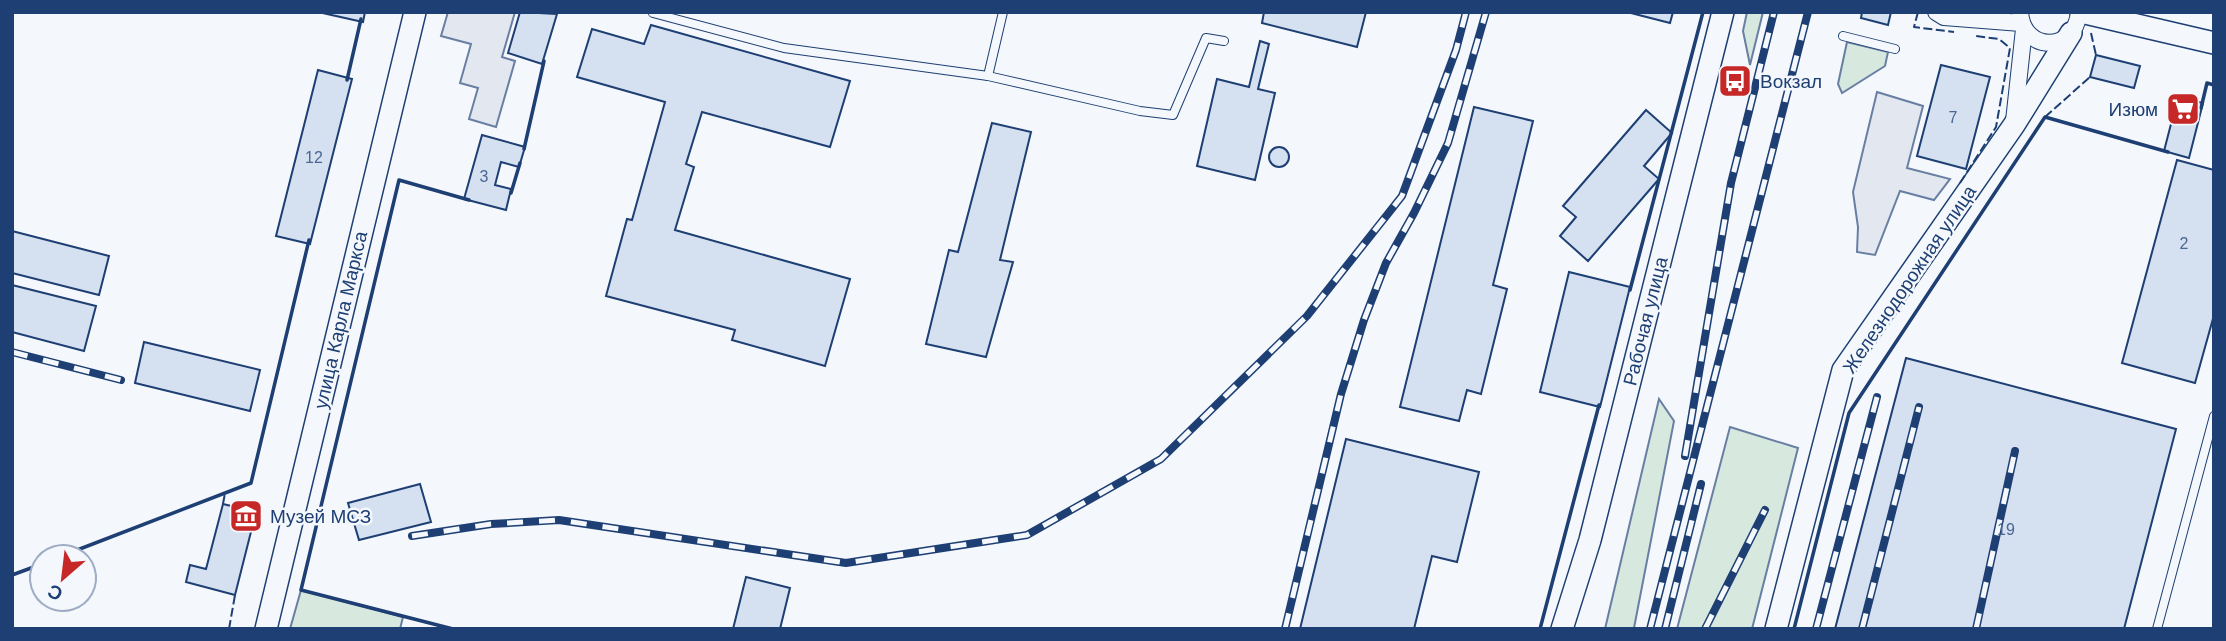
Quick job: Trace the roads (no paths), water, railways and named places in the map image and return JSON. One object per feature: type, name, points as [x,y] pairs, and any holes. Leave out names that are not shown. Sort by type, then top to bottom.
[{"type":"street","name":"улица Карла Маркса","points":[[266,629],[415,12]]},
{"type":"street","name":"Рабочая улица","points":[[1562,629],[1590,540],[1723,12]]},
{"type":"street","points":[[1936,12],[1944,17],[2022,21]]},
{"type":"street","points":[[2022,21],[2036,40],[2044,42],[2059,41],[2071,33],[2076,27],[2080,12],[2214,43]]},
{"type":"street","points":[[2014,125],[2022,21]]},
{"type":"street","name":"Железнодорожная улица","points":[[1776,629],[1843,370],[2014,125],[2071,33]]},
{"type":"lane","points":[[988,76],[1003,12]]},
{"type":"lane","points":[[653,13],[783,48],[988,76],[1140,111],[1173,115],[1206,38],[1224,41]]},
{"type":"lane","points":[[1843,36],[1895,49]]},
{"type":"lane","points":[[2157,629],[2214,416]]},
{"type":"railway","points":[[412,536],[491,524],[559,520],[846,563],[1027,535],[1161,459],[1307,316],[1402,196],[1456,50],[1466,12]]},
{"type":"railway","points":[[1285,629],[1341,394],[1364,320],[1386,263],[1448,143],[1486,12]]},
{"type":"railway","points":[[1685,456],[1731,183],[1774,12]]},
{"type":"railway","points":[[1650,629],[1808,12]]},
{"type":"railway","points":[[12,352],[121,380]]},
{"type":"railway","points":[[1816,629],[1877,397]]},
{"type":"railway","points":[[1862,629],[1919,407]]},
{"type":"railway","points":[[1976,629],[2015,451]]},
{"type":"railway","points":[[1665,629],[1701,484]]},
{"type":"railway","points":[[1705,629],[1765,510]]},
{"type":"place","name":"Вокзал","points":[[1735,81]]},
{"type":"place","name":"Изюм","points":[[2183,109]]},
{"type":"place","name":"Музей МСЗ","points":[[246,516]]}]
